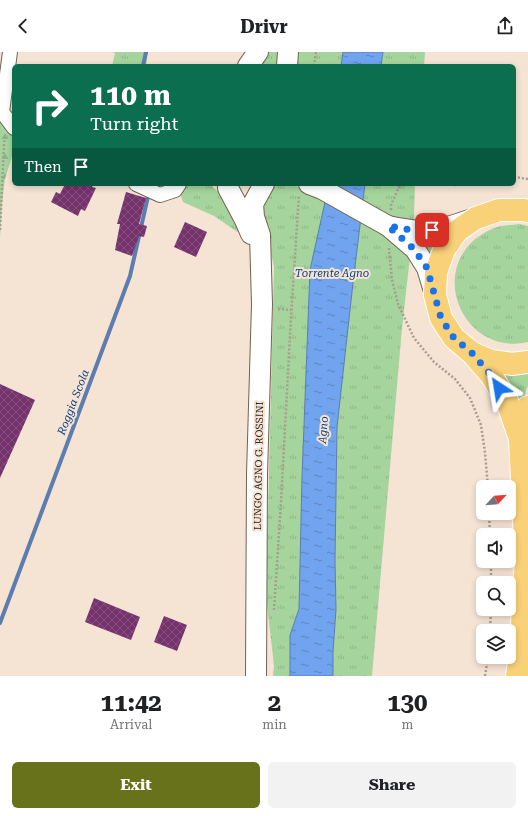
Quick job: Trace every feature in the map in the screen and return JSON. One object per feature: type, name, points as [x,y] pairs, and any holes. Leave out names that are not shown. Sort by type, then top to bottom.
[{"type":"main road","points":[[249,64],[258,52]]},
{"type":"main road","points":[[287,64],[288,52]]},
{"type":"main road","name":"LUNGO AGNO G. ROSSINI","points":[[224,186],[240,190],[258,186]]},
{"type":"main road","name":"LUNGO AGNO G. ROSSINI","points":[[224,186],[245,220],[260,256]]},
{"type":"main road","name":"LUNGO AGNO G. ROSSINI","points":[[256,676],[257,474],[262,308],[260,236],[254,217],[253,204],[262,186]]},
{"type":"main road","points":[[312,187],[389,226],[414,249],[427,268],[441,318],[454,338],[472,353],[491,375],[507,401],[520,439],[526,560],[520,656],[517,676]]},
{"type":"main road","points":[[389,226],[418,231],[432,230],[446,228],[499,210],[528,211]]},
{"type":"main road","points":[[435,295],[436,272],[444,250],[457,231],[476,218]]},
{"type":"main road","points":[[472,353],[491,361],[512,364],[528,362]]},
{"type":"main road","points":[[520,439],[528,407]]},
{"type":"street","points":[[10,52],[2,112],[11,124]]},
{"type":"street","points":[[140,186],[160,195],[175,190],[178,186]]},
{"type":"path","points":[[314,64],[316,52]]},
{"type":"path","points":[[0,230],[4,145],[11,124]]},
{"type":"path","points":[[516,177],[528,179]]},
{"type":"path","points":[[402,186],[399,188],[391,206],[389,226],[392,280],[398,304],[414,338],[434,362],[455,379],[470,398],[481,425],[487,480]]},
{"type":"path","points":[[274,613],[291,310],[312,187]]},
{"type":"path","points":[[277,309],[291,310]]},
{"type":"path","points":[[485,676],[487,664]]},
{"type":"green space","points":[[112,52],[148,52],[146,64],[112,64],[115,53]]},
{"type":"green space","points":[[264,52],[284,52],[283,64],[258,64]]},
{"type":"green space","points":[[298,52],[343,52],[341,64],[297,64]]},
{"type":"green space","points":[[383,52],[425,52],[424,64],[381,64]]},
{"type":"green space","points":[[0,94],[12,119],[12,156],[5,179],[0,238]]},
{"type":"green space","points":[[184,186],[212,186],[229,205],[245,237],[214,216],[183,202],[180,193]]},
{"type":"green space","points":[[274,186],[296,186],[326,202],[310,270],[302,477],[299,609],[290,635],[290,676],[273,676],[274,666],[266,595],[274,267],[266,231],[260,213],[264,194]]},
{"type":"green space","points":[[365,186],[415,186],[412,233],[445,233],[432,260],[412,239],[402,328],[372,676],[333,676],[336,609],[335,560],[337,427]]},
{"type":"green space","points":[[520,224],[528,226],[528,342],[507,343],[488,338],[473,327],[462,312],[456,294],[455,275],[461,257],[474,240],[497,227]]},
{"type":"green space","points":[[499,371],[528,371],[528,386],[521,417]]},
{"type":"water","points":[[343,52],[383,52],[381,64],[341,64]]},
{"type":"water","name":"Torrente Agno","points":[[329,186],[365,186],[337,427],[335,560],[336,609],[333,676],[290,676],[290,635],[299,609],[302,477],[310,270]]},
{"type":"building","points":[[64,186],[93,186],[92,187],[96,188],[85,211],[81,209],[78,216],[51,202],[56,192],[60,194]]},
{"type":"building","points":[[126,192],[146,198],[139,224],[147,226],[144,237],[139,236],[132,256],[115,250],[120,224],[117,224]]},
{"type":"building","points":[[185,222],[207,232],[196,257],[174,247]]},
{"type":"building","points":[[0,384],[35,400],[0,478]]},
{"type":"building","points":[[94,598],[140,617],[131,640],[85,622]]},
{"type":"building","points":[[164,616],[187,625],[177,651],[154,642]]},
{"type":"waterway","name":"Roggia Scola","points":[[143,64],[146,52]]},
{"type":"waterway","name":"Roggia Scola","points":[[0,623],[130,276],[149,192]]},
{"type":"route","points":[[432,230],[418,231],[388,226],[414,249],[427,268],[441,318],[454,338],[472,353],[491,375],[499,388]]},
{"type":"water label","name":"Agno","points":[[323,430]]}]
